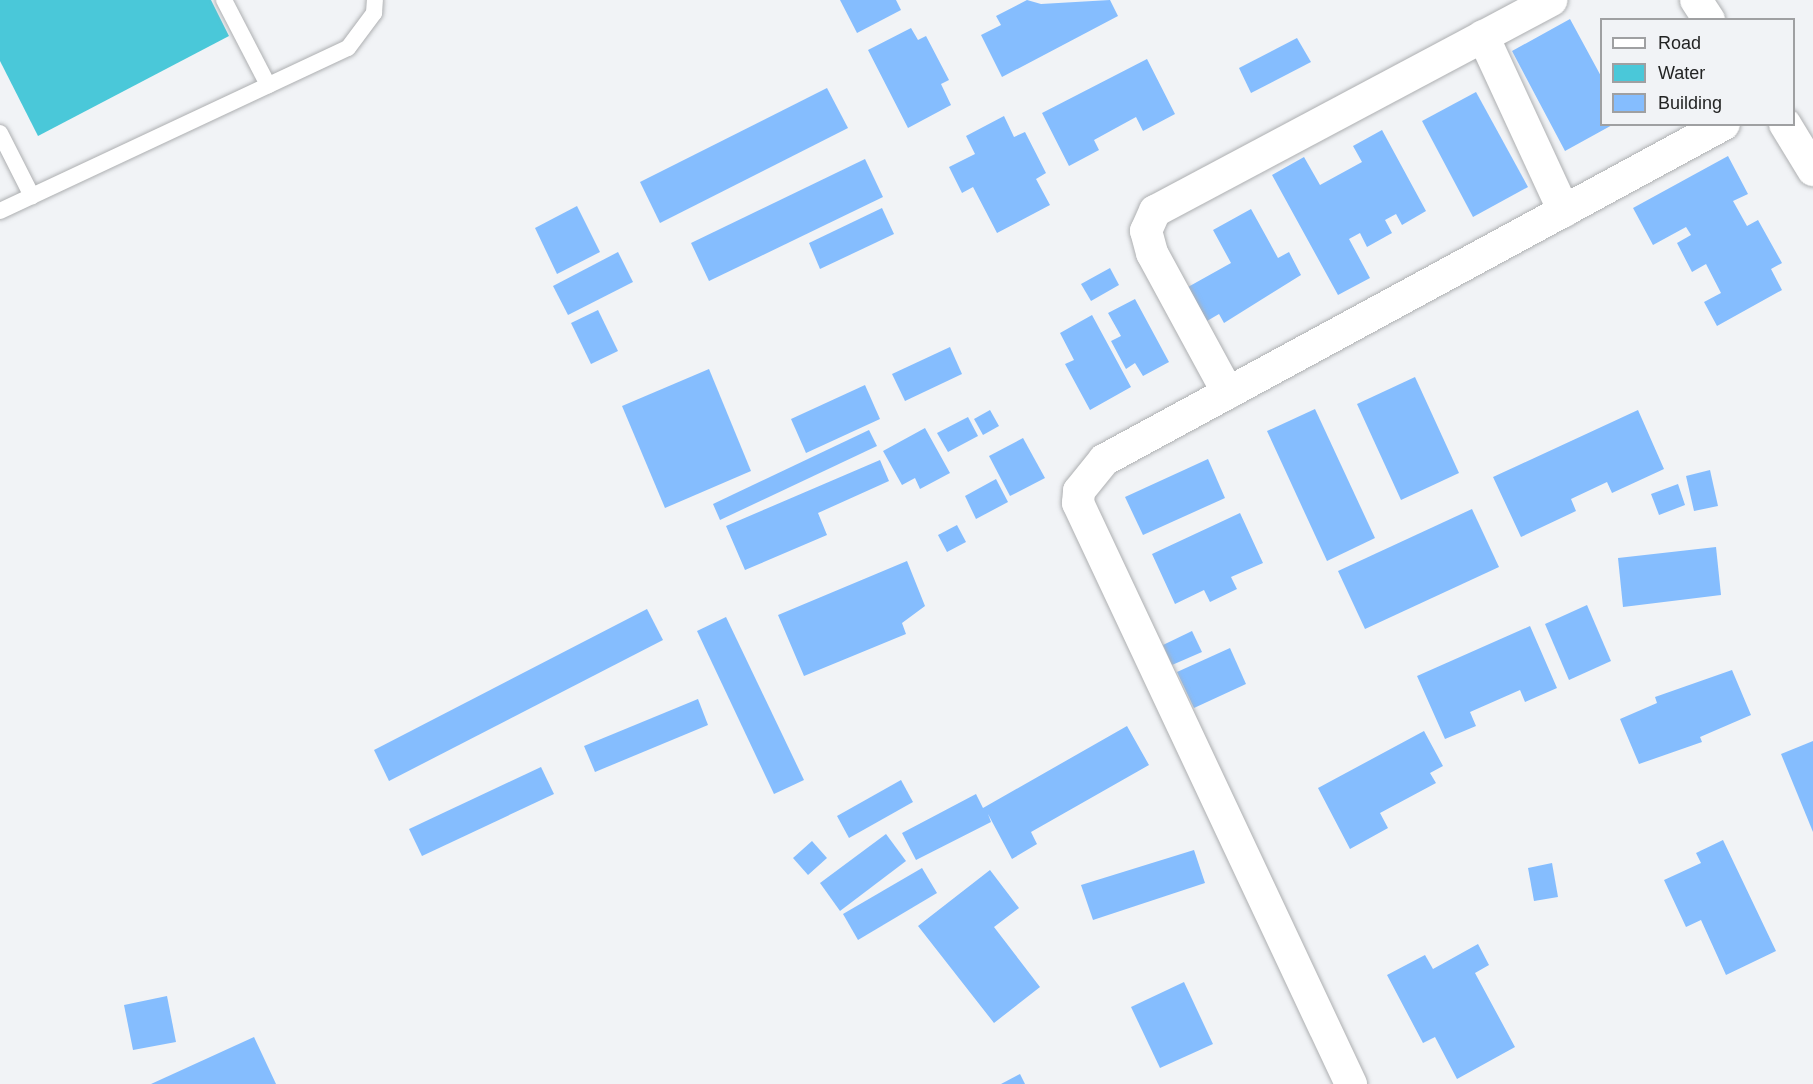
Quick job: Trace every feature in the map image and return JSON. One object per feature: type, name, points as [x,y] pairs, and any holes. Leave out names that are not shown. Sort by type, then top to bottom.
[{"type":"street","points":[[1228,393],[1152,253],[1146,231],[1155,211],[1551,0]]},
{"type":"street","points":[[1696,0],[1709,18]]},
{"type":"street","points":[[1483,36],[1564,211]]},
{"type":"street","points":[[1352,1084],[1078,503],[1079,491],[1104,460],[1720,126]]},
{"type":"street","points":[[1786,126],[1813,170]]},
{"type":"lane","points":[[224,0],[268,86]]},
{"type":"lane","points":[[0,211],[348,48],[374,13],[375,0]]},
{"type":"lane","points":[[0,133],[32,196]]},
{"type":"water","points":[[0,0],[211,0],[229,36],[38,136],[0,61]]},
{"type":"building","points":[[840,0],[896,0],[901,10],[857,33]]},
{"type":"building","points":[[1027,0],[1041,4],[1110,0],[1118,16],[1002,77],[981,35],[1001,25],[996,16]]},
{"type":"building","points":[[1570,19],[1600,74],[1600,126],[1610,126],[1565,151],[1512,51]]},
{"type":"building","points":[[911,28],[918,40],[926,36],[949,80],[941,84],[951,105],[908,128],[868,50]]},
{"type":"building","points":[[1297,38],[1311,62],[1251,93],[1239,68]]},
{"type":"building","points":[[1147,59],[1175,114],[1143,131],[1136,117],[1094,140],[1099,150],[1069,166],[1042,113]]},
{"type":"building","points":[[827,88],[848,128],[660,223],[640,182]]},
{"type":"building","points":[[1476,92],[1528,187],[1473,217],[1422,121]]},
{"type":"building","points":[[1004,116],[1014,137],[1025,132],[1046,173],[1036,179],[1050,205],[997,233],[973,187],[962,193],[949,167],[975,154],[966,136]]},
{"type":"building","points":[[1382,130],[1426,211],[1402,225],[1396,214],[1385,220],[1392,233],[1367,247],[1360,233],[1349,239],[1370,278],[1338,295],[1272,175],[1304,157],[1320,185],[1362,162],[1353,146]]},
{"type":"building","points":[[1728,156],[1748,194],[1733,201],[1747,226],[1758,220],[1782,263],[1771,269],[1782,290],[1717,326],[1704,302],[1721,293],[1706,264],[1692,272],[1677,243],[1691,235],[1686,227],[1653,245],[1633,208]]},
{"type":"building","points":[[865,159],[883,197],[709,281],[691,243]]},
{"type":"building","points":[[577,206],[600,252],[557,274],[535,228]]},
{"type":"building","points":[[882,208],[894,234],[820,269],[809,243]]},
{"type":"building","points":[[1251,209],[1278,258],[1289,252],[1301,275],[1224,323],[1219,314],[1207,321],[1188,287],[1231,263],[1213,230]]},
{"type":"building","points":[[618,252],[633,282],[568,315],[553,286]]},
{"type":"building","points":[[1110,268],[1119,285],[1091,301],[1081,284]]},
{"type":"building","points":[[1135,299],[1169,362],[1143,376],[1135,363],[1126,369],[1111,341],[1121,336],[1108,313]]},
{"type":"building","points":[[598,310],[618,351],[591,364],[571,323]]},
{"type":"building","points":[[1092,315],[1131,387],[1090,410],[1065,364],[1074,360],[1060,333]]},
{"type":"building","points":[[950,347],[962,374],[905,401],[892,374]]},
{"type":"building","points":[[709,369],[751,471],[665,508],[622,406]]},
{"type":"building","points":[[1415,377],[1459,473],[1401,500],[1357,404]]},
{"type":"building","points":[[865,385],[880,419],[806,453],[791,419]]},
{"type":"building","points":[[1315,409],[1375,538],[1327,561],[1267,431]]},
{"type":"building","points":[[990,410],[999,426],[983,435],[974,419]]},
{"type":"building","points":[[1638,410],[1664,469],[1612,493],[1607,482],[1571,499],[1576,511],[1521,537],[1493,477]]},
{"type":"building","points":[[968,417],[978,436],[948,452],[937,433]]},
{"type":"building","points":[[925,428],[950,473],[920,489],[915,478],[902,485],[883,451]]},
{"type":"building","points":[[869,430],[877,446],[720,520],[713,504]]},
{"type":"building","points":[[1023,438],[1045,478],[1010,496],[989,456]]},
{"type":"building","points":[[1208,459],[1225,498],[1143,535],[1125,497]]},
{"type":"building","points":[[880,460],[889,481],[818,513],[827,535],[745,570],[726,526]]},
{"type":"building","points":[[1710,470],[1718,506],[1694,511],[1686,476]]},
{"type":"building","points":[[996,479],[1008,502],[976,519],[965,496]]},
{"type":"building","points":[[1678,484],[1685,505],[1659,515],[1651,494]]},
{"type":"building","points":[[1472,509],[1499,567],[1365,629],[1338,571]]},
{"type":"building","points":[[1240,513],[1263,563],[1231,577],[1237,589],[1210,602],[1204,590],[1175,604],[1152,554]]},
{"type":"building","points":[[957,525],[966,542],[947,552],[938,535]]},
{"type":"building","points":[[1716,547],[1721,595],[1623,607],[1618,558]]},
{"type":"building","points":[[907,561],[925,606],[902,623],[906,634],[804,676],[778,615]]},
{"type":"building","points":[[1587,605],[1611,661],[1569,680],[1545,624]]},
{"type":"building","points":[[647,609],[663,640],[389,781],[374,750]]},
{"type":"building","points":[[726,617],[804,780],[774,794],[697,631]]},
{"type":"building","points":[[1530,626],[1557,688],[1525,702],[1520,690],[1470,712],[1476,726],[1445,739],[1417,676]]},
{"type":"building","points":[[1192,631],[1202,652],[1172,665],[1163,645]]},
{"type":"building","points":[[1230,648],[1246,684],[1194,708],[1177,672]]},
{"type":"building","points":[[1732,670],[1751,715],[1700,737],[1702,742],[1639,764],[1620,719],[1657,703],[1655,697]]},
{"type":"building","points":[[698,699],[708,725],[595,772],[584,746]]},
{"type":"building","points":[[1127,726],[1149,765],[1031,832],[1037,844],[1012,859],[988,814],[991,822],[916,860],[902,833],[976,794],[983,808]]},
{"type":"building","points":[[1424,731],[1443,766],[1430,773],[1436,783],[1380,813],[1388,828],[1350,849],[1318,788]]},
{"type":"building","points":[[1813,741],[1813,832],[1781,754]]},
{"type":"building","points":[[541,767],[554,794],[422,856],[409,829]]},
{"type":"building","points":[[901,780],[913,802],[849,838],[837,816]]},
{"type":"building","points":[[886,834],[906,861],[840,911],[820,883]]},
{"type":"building","points":[[1723,840],[1776,951],[1726,975],[1701,920],[1686,927],[1664,880],[1701,863],[1696,853]]},
{"type":"building","points":[[812,841],[827,858],[808,875],[793,858]]},
{"type":"building","points":[[1194,850],[1205,883],[1093,920],[1081,885]]},
{"type":"building","points":[[1552,863],[1558,897],[1534,901],[1528,868]]},
{"type":"building","points":[[922,868],[937,893],[858,940],[843,914]]},
{"type":"building","points":[[990,870],[1019,908],[994,927],[1040,987],[994,1023],[918,926]]},
{"type":"building","points":[[1478,944],[1489,965],[1475,973],[1515,1047],[1457,1079],[1435,1037],[1423,1043],[1387,975],[1425,955],[1433,969]]},
{"type":"building","points":[[1184,982],[1213,1044],[1160,1068],[1131,1007]]},
{"type":"building","points":[[167,996],[176,1042],[133,1050],[124,1005]]},
{"type":"building","points":[[254,1037],[276,1084],[151,1084]]},
{"type":"building","points":[[1020,1074],[1025,1084],[1001,1084]]}]
